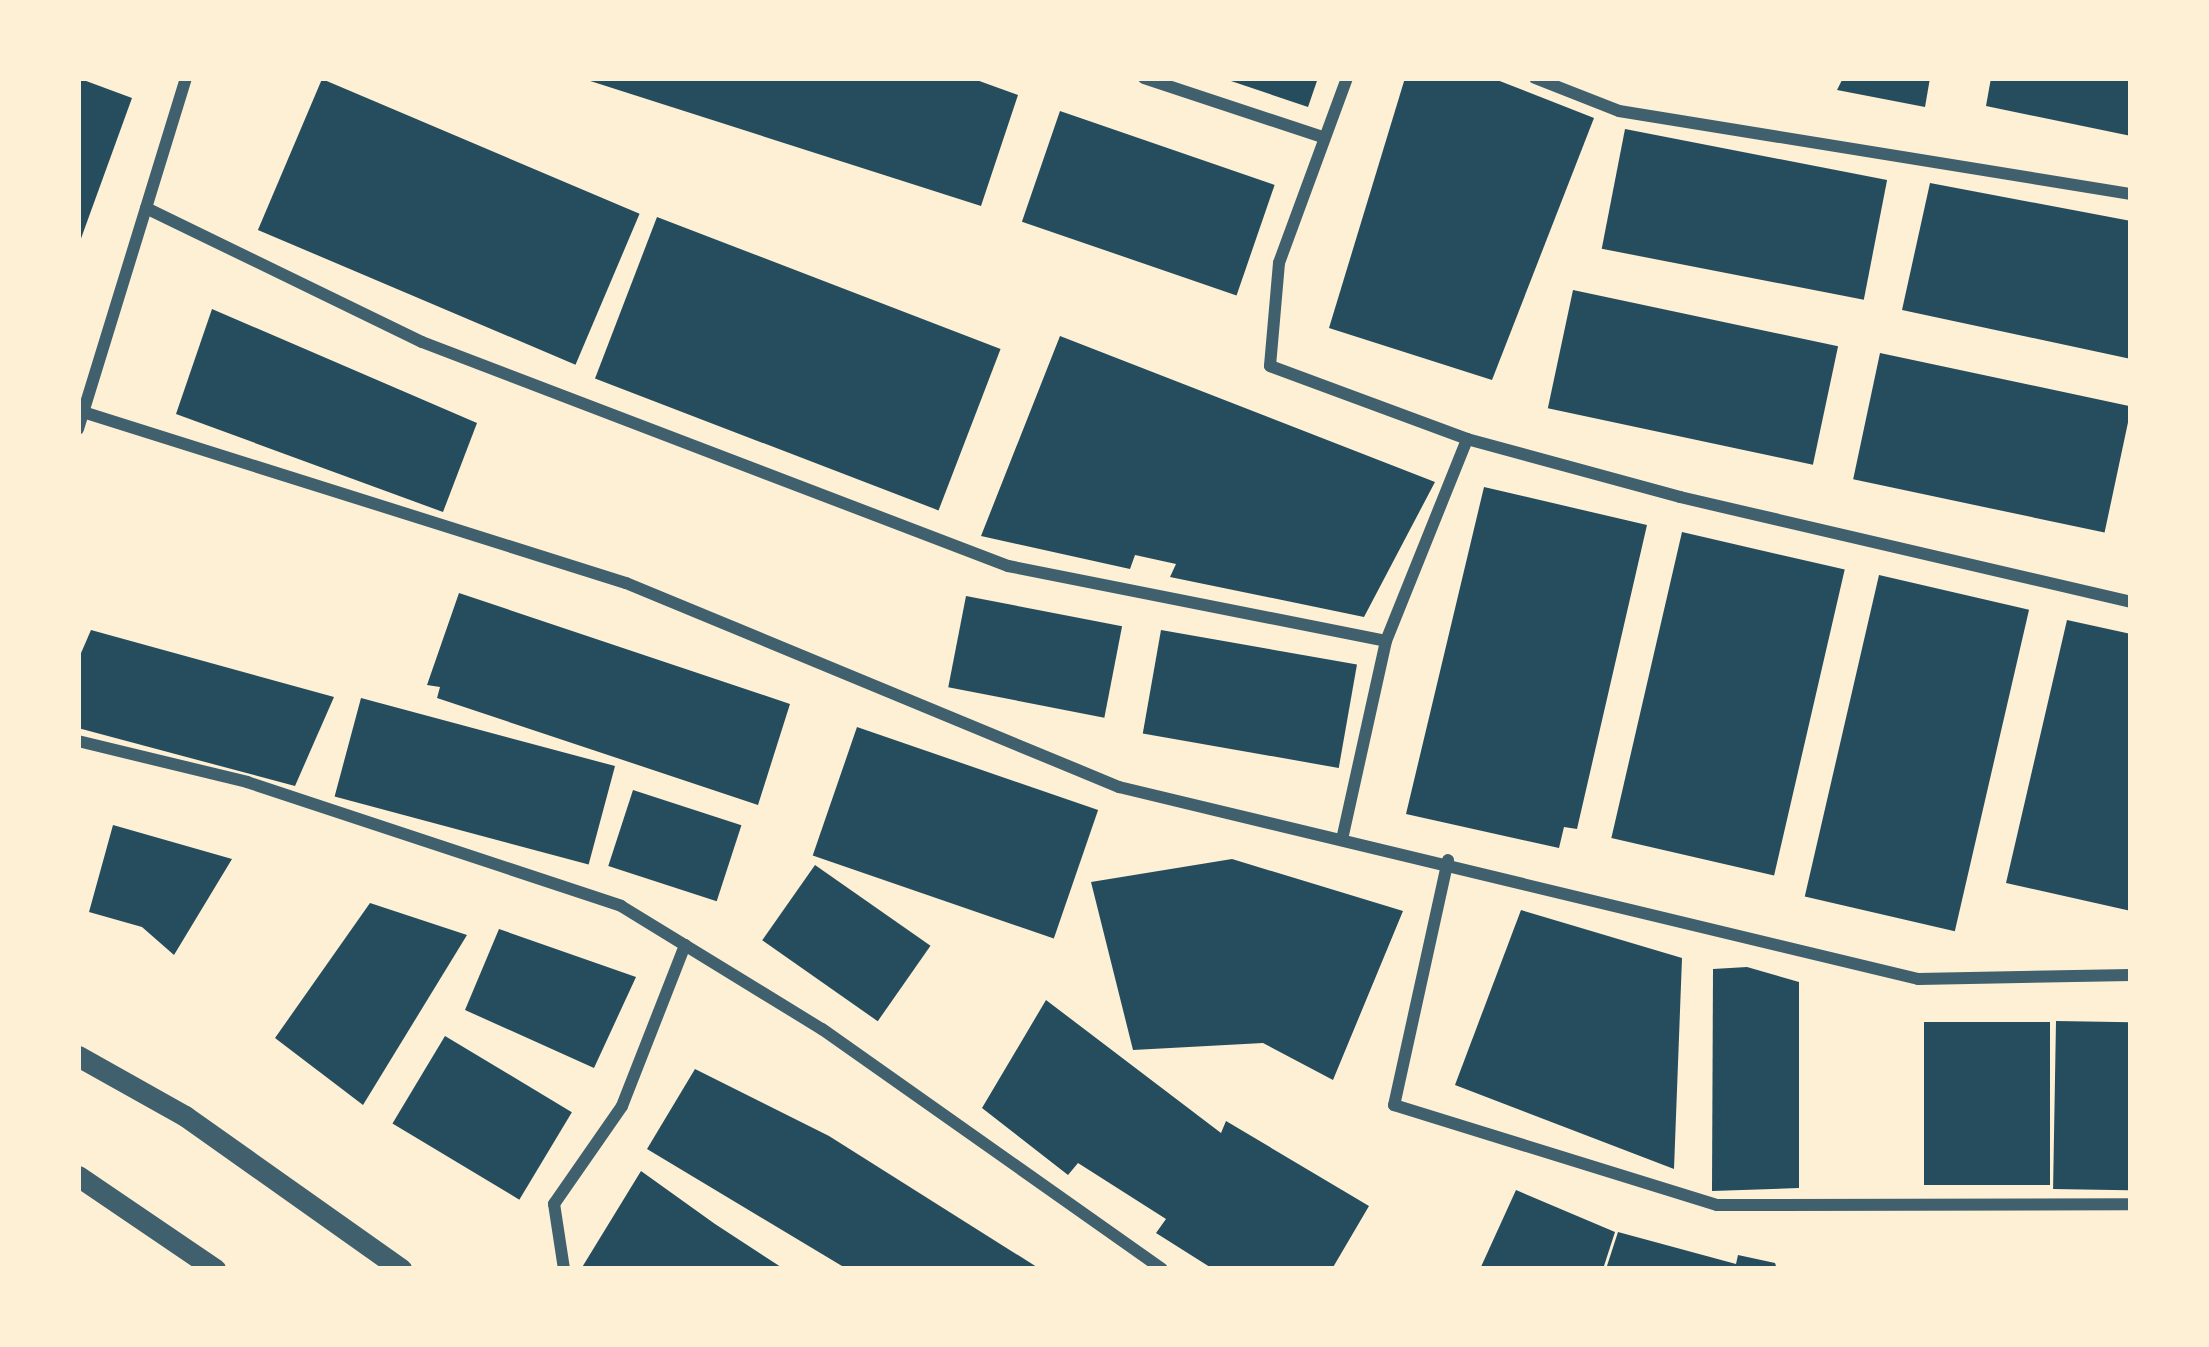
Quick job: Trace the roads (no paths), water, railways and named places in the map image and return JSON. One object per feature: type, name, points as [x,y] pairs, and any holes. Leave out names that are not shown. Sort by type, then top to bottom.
[{"type":"street","points":[[78,428],[186,78]]},
{"type":"street","points":[[1144,78],[1322,136]]},
{"type":"street","points":[[1346,78],[1279,263],[1270,366],[1467,439],[2131,602]]},
{"type":"street","points":[[1535,78],[1619,111],[2131,194]]},
{"type":"street","points":[[146,208],[422,342],[1008,566],[1386,640]]},
{"type":"street","points":[[83,412],[626,583],[1119,787],[1448,860],[1918,979],[2131,975]]},
{"type":"street","points":[[1343,835],[1386,640],[1467,439]]},
{"type":"street","points":[[78,741],[247,782],[621,906],[1162,1269]]},
{"type":"street","points":[[1448,860],[1394,1105],[1717,1205],[2131,1204]]},
{"type":"street","points":[[564,1269],[554,1204],[622,1106],[685,945]]},
{"type":"street","points":[[78,1056],[185,1116],[401,1269]]},
{"type":"street","points":[[78,1177],[215,1269]]}]
